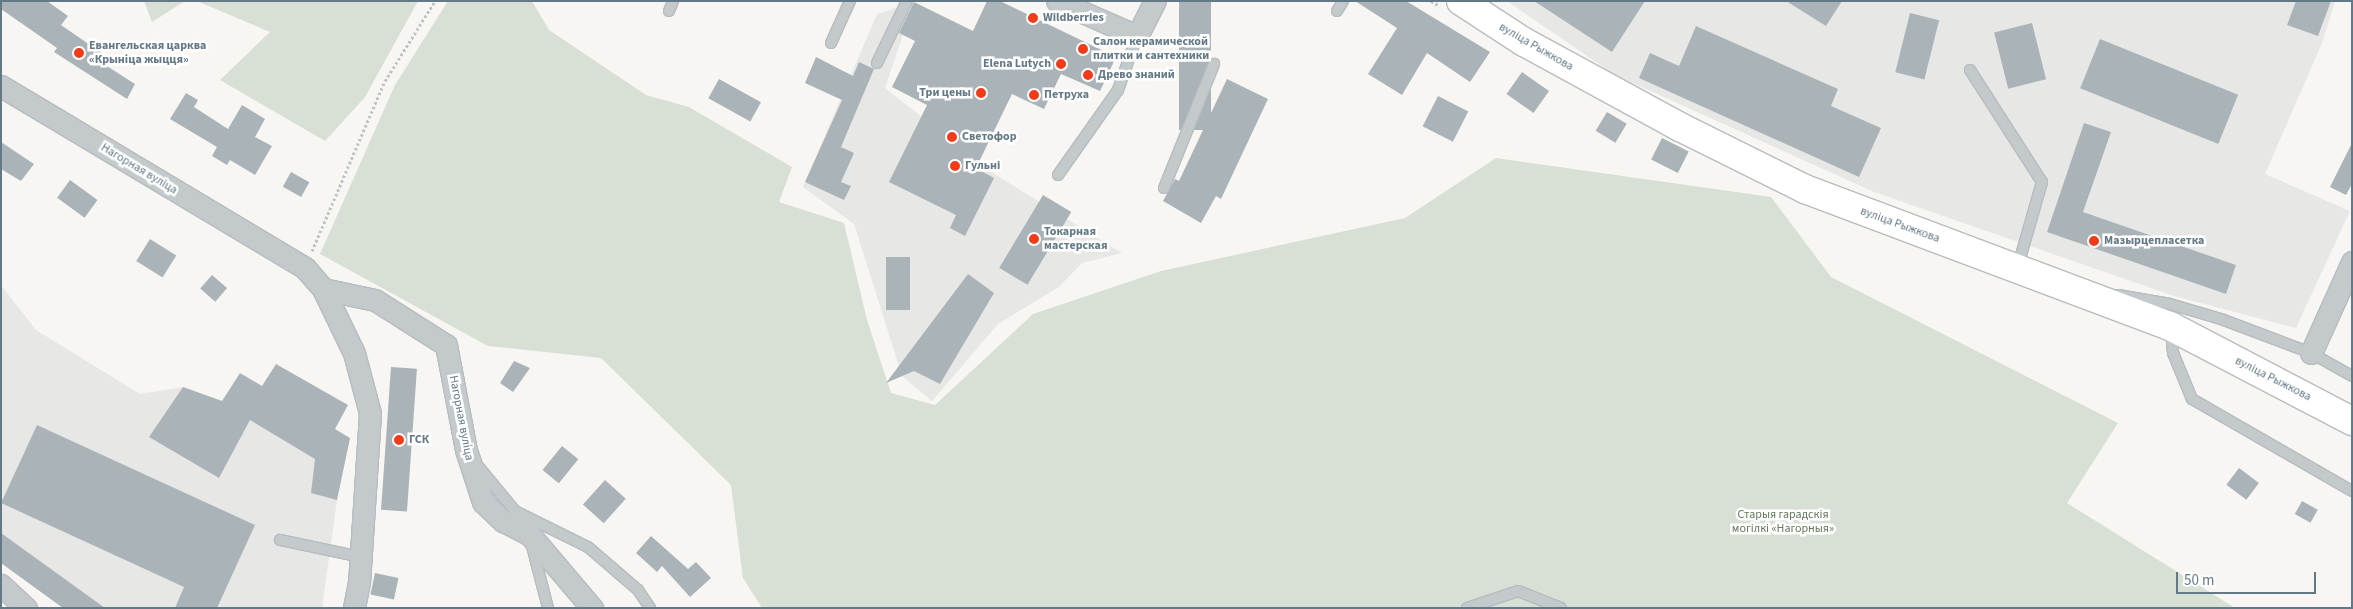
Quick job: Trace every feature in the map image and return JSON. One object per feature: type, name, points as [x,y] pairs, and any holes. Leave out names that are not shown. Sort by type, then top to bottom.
[{"type":"main road","name":"вуліца Рыжкова","points":[[1461,1],[1524,42],[1680,127],[1805,189],[2170,326],[2352,421]]},
{"type":"street","points":[[1057,1],[1137,36],[1156,1]]},
{"type":"street","name":"Нагорная вуліца","points":[[1,86],[304,268],[323,289],[354,353],[370,413],[361,557],[354,608]]},
{"type":"street","points":[[2310,353],[2352,262]]},
{"type":"street","name":"Нагорная вуліца","points":[[323,289],[375,300],[446,345],[466,450],[483,502],[503,521],[530,535],[592,608]]},
{"type":"street","points":[[1,585],[26,608]]},
{"type":"lane","points":[[668,12],[673,1]]},
{"type":"lane","points":[[831,43],[850,1]]},
{"type":"lane","points":[[877,63],[907,1]]},
{"type":"lane","points":[[1337,11],[1343,1]]},
{"type":"lane","points":[[1058,175],[1118,90],[1137,36]]},
{"type":"lane","points":[[1164,188],[1214,64]]},
{"type":"lane","points":[[1970,70],[2042,182],[2021,256],[2014,267]]},
{"type":"lane","points":[[2067,286],[2170,304],[2221,319],[2310,353],[2352,376]]},
{"type":"lane","points":[[2170,326],[2173,353],[2192,399],[2352,491]]},
{"type":"lane","points":[[466,450],[515,511],[588,547],[638,590],[650,608]]},
{"type":"lane","points":[[530,535],[548,608]]},
{"type":"lane","points":[[280,540],[361,557]]},
{"type":"lane","points":[[1467,608],[1518,591],[1561,608]]},
{"type":"path","points":[[304,268],[385,81],[435,1]]},
{"type":"shaded area","points":[[1507,1],[2335,1],[2323,41],[2265,174],[2350,211],[2296,328],[2174,296],[1874,192],[1615,75]]},
{"type":"shaded area","points":[[914,2],[885,88],[996,175],[1122,253],[1082,263],[1059,287],[998,324],[932,401],[902,376],[854,224],[803,187],[877,14]]},
{"type":"shaded area","points":[[1,285],[36,330],[140,394],[183,387],[222,401],[350,438],[337,500],[322,608],[63,608],[1,563]]},
{"type":"green space","points":[[144,1],[185,1],[152,22]]},
{"type":"green space","points":[[197,1],[418,1],[365,97],[325,141],[220,80],[270,32]]},
{"type":"green space","name":"Старыя гарадскія могілкі «Нагорныя»","points":[[448,1],[532,1],[549,30],[646,95],[689,107],[792,167],[779,202],[844,223],[867,320],[891,393],[935,405],[1033,314],[1161,271],[1405,218],[1496,158],[1771,197],[1831,277],[2118,423],[2067,503],[2235,608],[762,608],[743,578],[731,485],[601,358],[488,346],[320,254],[395,85]]},
{"type":"building","points":[[1,1],[47,1],[68,16],[61,25],[103,54],[99,61],[135,84],[127,99],[54,52],[57,48],[1,9]]},
{"type":"building","name":"Светофор","points":[[987,1],[1000,1],[1116,57],[1100,91],[1061,74],[1044,109],[1012,94],[976,168],[994,178],[965,236],[950,228],[956,215],[889,182],[927,105],[892,87],[915,41],[899,33],[914,2],[973,31]]},
{"type":"building","points":[[1179,1],[1211,1],[1211,130],[1179,130]]},
{"type":"building","points":[[1355,1],[1406,1],[1490,52],[1470,82],[1427,53],[1402,95],[1368,74],[1397,28]]},
{"type":"building","points":[[1534,1],[1645,1],[1612,52]]},
{"type":"building","points":[[1786,1],[1842,1],[1826,26]]},
{"type":"building","points":[[2296,1],[2331,1],[2318,36],[2287,25]]},
{"type":"building","points":[[1910,13],[1939,20],[1924,79],[1895,72]]},
{"type":"building","points":[[2032,23],[2046,79],[2008,89],[1994,32]]},
{"type":"building","points":[[1696,26],[1838,89],[1831,106],[1881,128],[1859,177],[1639,78],[1650,53],[1679,66]]},
{"type":"building","points":[[2100,39],[2238,95],[2218,144],[2080,88]]},
{"type":"building","points":[[816,57],[853,76],[859,62],[874,69],[841,147],[854,153],[841,182],[851,186],[844,200],[805,182],[842,100],[805,83]]},
{"type":"building","points":[[1522,72],[1549,91],[1534,113],[1507,94]]},
{"type":"building","points":[[719,79],[761,102],[750,122],[708,98]]},
{"type":"building","points":[[1227,79],[1268,99],[1221,199],[1216,196],[1201,223],[1163,201],[1175,179],[1179,181]]},
{"type":"building","points":[[186,93],[198,100],[194,107],[228,129],[242,105],[265,119],[255,137],[272,146],[255,175],[230,160],[227,165],[212,156],[217,147],[170,119]]},
{"type":"building","points":[[1438,96],[1468,111],[1453,142],[1423,126]]},
{"type":"building","points":[[1607,112],[1627,124],[1615,143],[1596,131]]},
{"type":"building","points":[[2084,123],[2111,132],[2083,212],[2236,265],[2226,294],[2047,232]]},
{"type":"building","points":[[1662,138],[1689,152],[1678,173],[1651,159]]},
{"type":"building","points":[[1,142],[34,164],[21,181],[1,169]]},
{"type":"building","points":[[2352,143],[2352,184],[2346,195],[2330,187]]},
{"type":"building","points":[[291,172],[309,182],[301,197],[283,187]]},
{"type":"building","points":[[70,180],[98,200],[85,218],[57,198]]},
{"type":"building","name":"Токарная мастерская","points":[[1043,195],[1071,212],[1028,285],[999,268]]},
{"type":"building","points":[[150,239],[176,255],[163,277],[136,261]]},
{"type":"building","points":[[886,257],[910,257],[910,310],[886,310]]},
{"type":"building","points":[[968,274],[994,293],[940,384],[914,371],[886,383]]},
{"type":"building","points":[[212,275],[227,288],[215,302],[200,289]]},
{"type":"building","points":[[514,361],[530,368],[513,392],[500,383]]},
{"type":"building","points":[[276,364],[348,405],[335,429],[350,438],[337,500],[311,493],[315,459],[250,420],[219,478],[149,437],[183,387],[222,401],[240,373],[262,386]]},
{"type":"building","name":"ГСК","points":[[391,367],[417,369],[407,511],[381,510]]},
{"type":"building","points":[[37,425],[255,525],[217,608],[175,608],[184,587],[1,503]]},
{"type":"building","points":[[562,446],[578,459],[559,483],[542,470]]},
{"type":"building","points":[[2239,468],[2259,483],[2246,500],[2226,485]]},
{"type":"building","points":[[605,480],[626,499],[604,523],[583,505]]},
{"type":"building","points":[[2302,501],[2318,510],[2310,523],[2295,514]]},
{"type":"building","points":[[1,533],[105,608],[63,608],[1,563]]},
{"type":"building","points":[[651,536],[688,569],[696,562],[711,578],[690,597],[662,566],[657,572],[636,553]]},
{"type":"building","points":[[375,573],[398,578],[394,600],[370,595]]},
{"type":"place","name":"Wildberries","points":[[1033,18]]},
{"type":"place","name":"Салон керамической плитки и сантехники","points":[[1083,49]]},
{"type":"place","name":"Евангельская царква «Крыніца жыцця»","points":[[79,53]]},
{"type":"place","name":"Elena Lutych","points":[[1061,64]]},
{"type":"place","name":"Древо знаний","points":[[1088,75]]},
{"type":"place","name":"Три цены","points":[[981,93]]},
{"type":"place","name":"Петруха","points":[[1034,95]]},
{"type":"place","name":"Светофор","points":[[952,137]]},
{"type":"place","name":"Гульнi","points":[[955,166]]},
{"type":"place","name":"Токарная мастерская","points":[[1034,239]]},
{"type":"place","name":"Мазырцепласетка","points":[[2094,241]]},
{"type":"place","name":"ГСК","points":[[399,440]]}]
